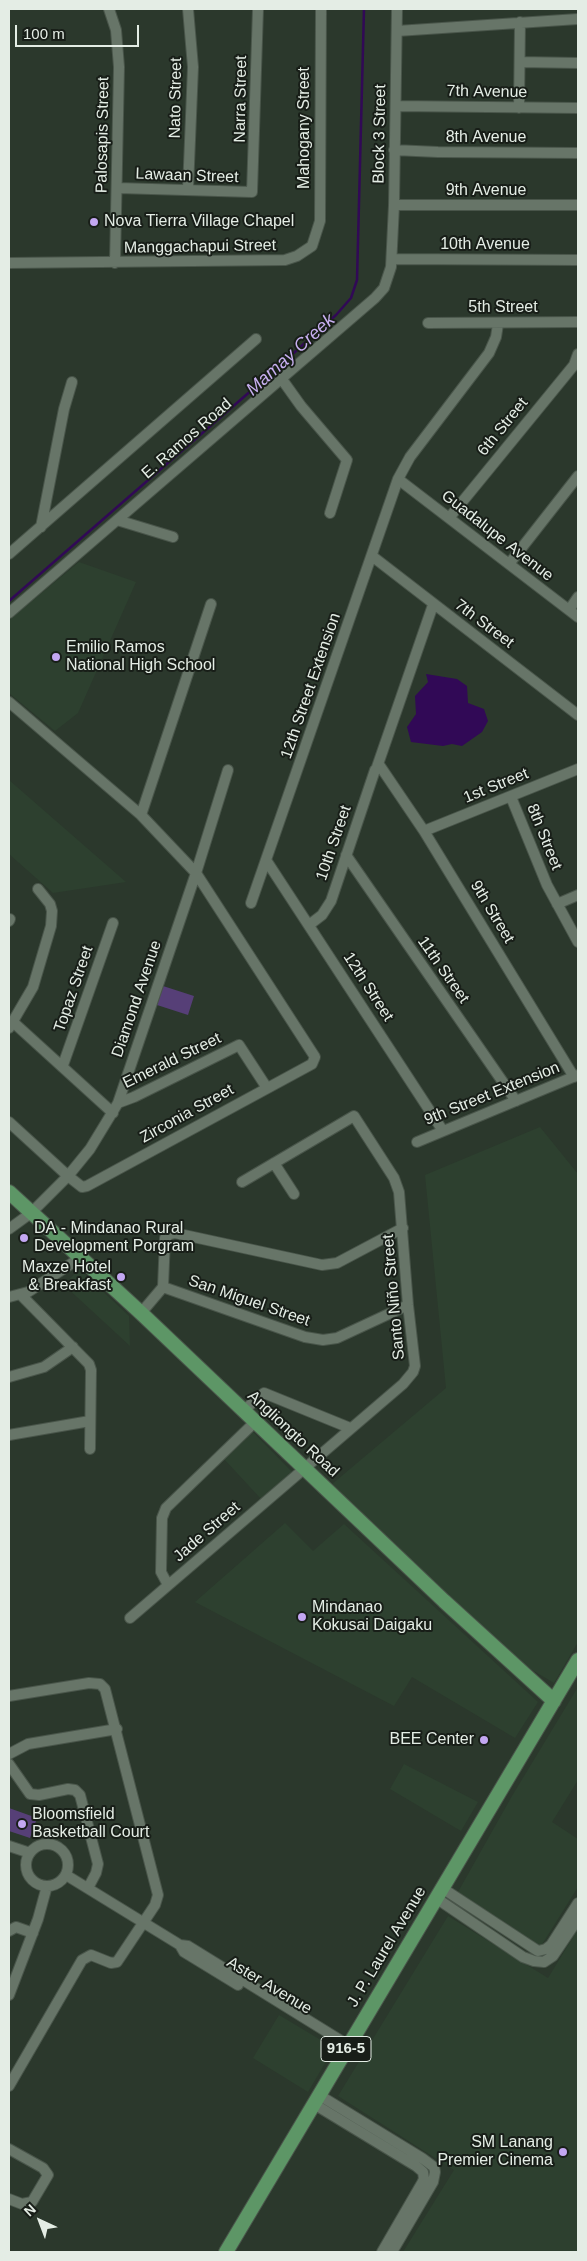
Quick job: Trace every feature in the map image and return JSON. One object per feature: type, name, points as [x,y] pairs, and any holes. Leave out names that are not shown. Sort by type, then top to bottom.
[{"type":"main road","name":"Angliongto Road","points":[[9,1192],[243,1410],[444,1602],[554,1701]]},
{"type":"main road","name":"J. P. Laurel Avenue","points":[[226,2252],[578,1660]]},
{"type":"street","name":"Palosapis Street","points":[[109,9],[116,30],[119,67],[115,263]]},
{"type":"street","name":"Nato Street","points":[[188,9],[193,67],[188,189]]},
{"type":"street","name":"Narra Street","points":[[253,190],[258,9]]},
{"type":"street","name":"Mahogany Street","points":[[312,246],[320,221],[321,9]]},
{"type":"street","name":"Block 3 Street","points":[[392,259],[397,9]]},
{"type":"street","points":[[397,31],[578,19]]},
{"type":"street","points":[[519,108],[520,22]]},
{"type":"street","points":[[520,62],[578,63]]},
{"type":"street","name":"7th Avenue","points":[[396,106],[578,108]]},
{"type":"street","name":"8th Avenue","points":[[394,150],[578,153]]},
{"type":"street","name":"Lawaan Street","points":[[118,188],[188,189],[250,193],[253,190]]},
{"type":"street","name":"9th Avenue","points":[[394,205],[578,205]]},
{"type":"street","name":"Manggachapui Street","points":[[9,263],[285,260],[297,256],[312,246]]},
{"type":"street","name":"10th Avenue","points":[[392,259],[578,260]]},
{"type":"street","name":"E. Ramos Road","points":[[9,613],[381,293],[390,277],[392,259]]},
{"type":"street","name":"5th Street","points":[[428,323],[578,322]]},
{"type":"street","points":[[398,479],[410,457],[489,353],[496,337],[498,324]]},
{"type":"street","points":[[9,554],[256,339]]},
{"type":"street","name":"6th Street","points":[[449,518],[574,365],[578,354]]},
{"type":"street","points":[[281,378],[301,406],[347,460],[330,513]]},
{"type":"street","points":[[40,527],[64,409],[72,382]]},
{"type":"street","points":[[510,564],[578,476]]},
{"type":"street","name":"Guadalupe Avenue","points":[[398,479],[578,617]]},
{"type":"street","name":"12th Street Extension","points":[[251,903],[398,479]]},
{"type":"street","points":[[117,520],[173,537]]},
{"type":"street","name":"7th Street","points":[[372,556],[433,605],[578,715]]},
{"type":"street","points":[[569,610],[578,598]]},
{"type":"street","points":[[141,815],[211,604]]},
{"type":"street","name":"10th Street","points":[[309,925],[322,915],[327,907],[379,766],[433,605]]},
{"type":"street","points":[[9,702],[141,815],[196,874]]},
{"type":"street","name":"9th Street","points":[[379,766],[424,830],[576,1076]]},
{"type":"street","name":"1st Street","points":[[424,830],[578,769]]},
{"type":"street","name":"Diamond Avenue","points":[[9,1229],[31,1213],[68,1176],[90,1149],[116,1108],[196,874],[228,770]]},
{"type":"street","name":"8th Street","points":[[511,797],[557,904],[578,942]]},
{"type":"street","name":"11th Street","points":[[346,855],[516,1101]]},
{"type":"street","name":"12th Street","points":[[266,860],[444,1131]]},
{"type":"street","name":"Zirconia Street","points":[[68,1176],[82,1187],[87,1186],[312,1064],[315,1060],[314,1053],[196,874]]},
{"type":"street","points":[[38,889],[50,904],[52,911],[51,926],[33,987],[11,1025],[116,1108]]},
{"type":"street","points":[[557,904],[578,895]]},
{"type":"street","name":"Topaz Street","points":[[63,1065],[113,923]]},
{"type":"street","name":"Emerald Street","points":[[116,1108],[134,1097],[239,1045],[267,1088]]},
{"type":"street","name":"9th Street Extension","points":[[417,1142],[576,1076]]},
{"type":"street","name":"Santo Niño Street","points":[[274,1163],[354,1116],[397,1185],[403,1228],[408,1305],[415,1366],[413,1372],[403,1384],[304,1469]]},
{"type":"street","points":[[9,1122],[68,1176]]},
{"type":"street","points":[[242,1182],[274,1163],[294,1194]]},
{"type":"street","points":[[141,1314],[163,1287],[165,1238],[170,1234],[175,1233],[322,1264],[337,1263],[403,1228]]},
{"type":"street","points":[[9,1297],[21,1296],[80,1258]]},
{"type":"street","name":"San Miguel Street","points":[[163,1287],[305,1337],[323,1340],[337,1338],[408,1305]]},
{"type":"street","points":[[21,1296],[74,1348],[91,1370],[90,1449]]},
{"type":"street","points":[[9,1376],[44,1367],[74,1348]]},
{"type":"street","points":[[243,1410],[258,1396],[264,1393],[271,1394],[350,1428]]},
{"type":"street","points":[[9,1435],[90,1421]]},
{"type":"street","points":[[168,1585],[161,1572],[162,1518],[166,1508],[255,1422]]},
{"type":"street","name":"Jade Street","points":[[130,1618],[304,1469]]},
{"type":"street","points":[[9,1696],[95,1682],[103,1686],[107,1692],[117,1729],[158,1895],[155,1905],[117,1962],[110,1964],[91,1955],[82,1960],[9,2086]]},
{"type":"street","points":[[9,1754],[28,1744],[117,1729]]},
{"type":"street","points":[[9,1764],[30,1794],[39,1795],[68,1788],[75,1790],[80,1795],[98,1864],[96,1873],[88,1888]]},
{"type":"street","points":[[44,1844],[57,1846],[68,1859],[66,1875],[58,1883],[47,1886],[35,1882],[28,1873],[27,1860],[30,1853],[36,1847],[44,1844]]},
{"type":"street","points":[[9,1846],[30,1853]]},
{"type":"street","name":"Aster Avenue","points":[[66,1875],[180,1945],[188,1946],[198,1957],[347,2048]]},
{"type":"street","points":[[9,1995],[33,1933],[47,1886]]},
{"type":"street","points":[[439,1893],[523,1956],[534,1961],[558,1950],[578,1919]]},
{"type":"street","points":[[543,1956],[578,1903]]},
{"type":"street","points":[[9,1931],[16,1927],[33,1933]]},
{"type":"street","points":[[316,2100],[379,2138],[430,2164],[435,2172],[433,2182],[392,2252]]},
{"type":"street","points":[[379,2138],[416,2166],[424,2175],[422,2183],[382,2252]]},
{"type":"street","points":[[9,2148],[47,2172],[46,2179],[35,2200],[29,2204],[9,2199]]},
{"type":"shaded area","name":"Emilio Ramos National High School","points":[[79,562],[136,582],[78,713],[55,731],[9,693],[9,620]]},
{"type":"shaded area","points":[[426,674],[457,679],[467,686],[468,703],[484,709],[488,721],[482,732],[462,746],[411,742],[407,727],[416,714],[415,696],[428,682]]},
{"type":"shaded area","points":[[9,780],[126,882],[53,893],[9,854]]},
{"type":"shaded area","points":[[163,986],[194,996],[188,1015],[157,1005]]},
{"type":"shaded area","points":[[540,1127],[578,1174],[578,1642],[554,1683],[517,1661],[331,1485],[446,1388],[425,1175]]},
{"type":"shaded area","points":[[79,1269],[129,1316],[130,1346],[64,1285]]},
{"type":"shaded area","points":[[253,1432],[292,1472],[262,1500],[224,1459]]},
{"type":"shaded area","name":"Mindanao Kokusai Daigaku","points":[[285,1523],[313,1551],[344,1524],[538,1702],[515,1738],[412,1677],[394,1706],[195,1602]]},
{"type":"shaded area","points":[[578,1687],[578,1780],[552,1822],[578,1839],[578,1887],[541,1946],[458,1892],[512,1796]]},
{"type":"shaded area","points":[[404,1764],[478,1802],[461,1831],[390,1789]]},
{"type":"shaded area","name":"Bloomsfield Basketball Court","points":[[9,1808],[37,1818],[30,1838],[9,1831]]},
{"type":"shaded area","points":[[448,1916],[548,1978],[578,1929],[578,2252],[403,2252],[454,2170],[338,2096]]},
{"type":"shaded area","points":[[279,2015],[334,2048],[308,2092],[253,2058]]},
{"type":"waterway","name":"Mamay Creek","points":[[9,601],[276,369],[336,315],[351,298],[357,280],[364,9]]},
{"type":"place","name":"Nova Tierra Village Chapel","points":[[94,222]]},
{"type":"place","name":"Emilio Ramos National High School","points":[[56,657]]},
{"type":"place","name":"DA - Mindanao Rural Development Porgram","points":[[24,1238]]},
{"type":"place","name":"Maxze Hotel & Breakfast","points":[[121,1277]]},
{"type":"place","name":"Mindanao Kokusai Daigaku","points":[[302,1617]]},
{"type":"place","name":"BEE Center","points":[[484,1740]]},
{"type":"place","name":"Bloomsfield Basketball Court","points":[[22,1824]]},
{"type":"place","name":"SM Lanang Premier Cinema","points":[[563,2152]]}]
